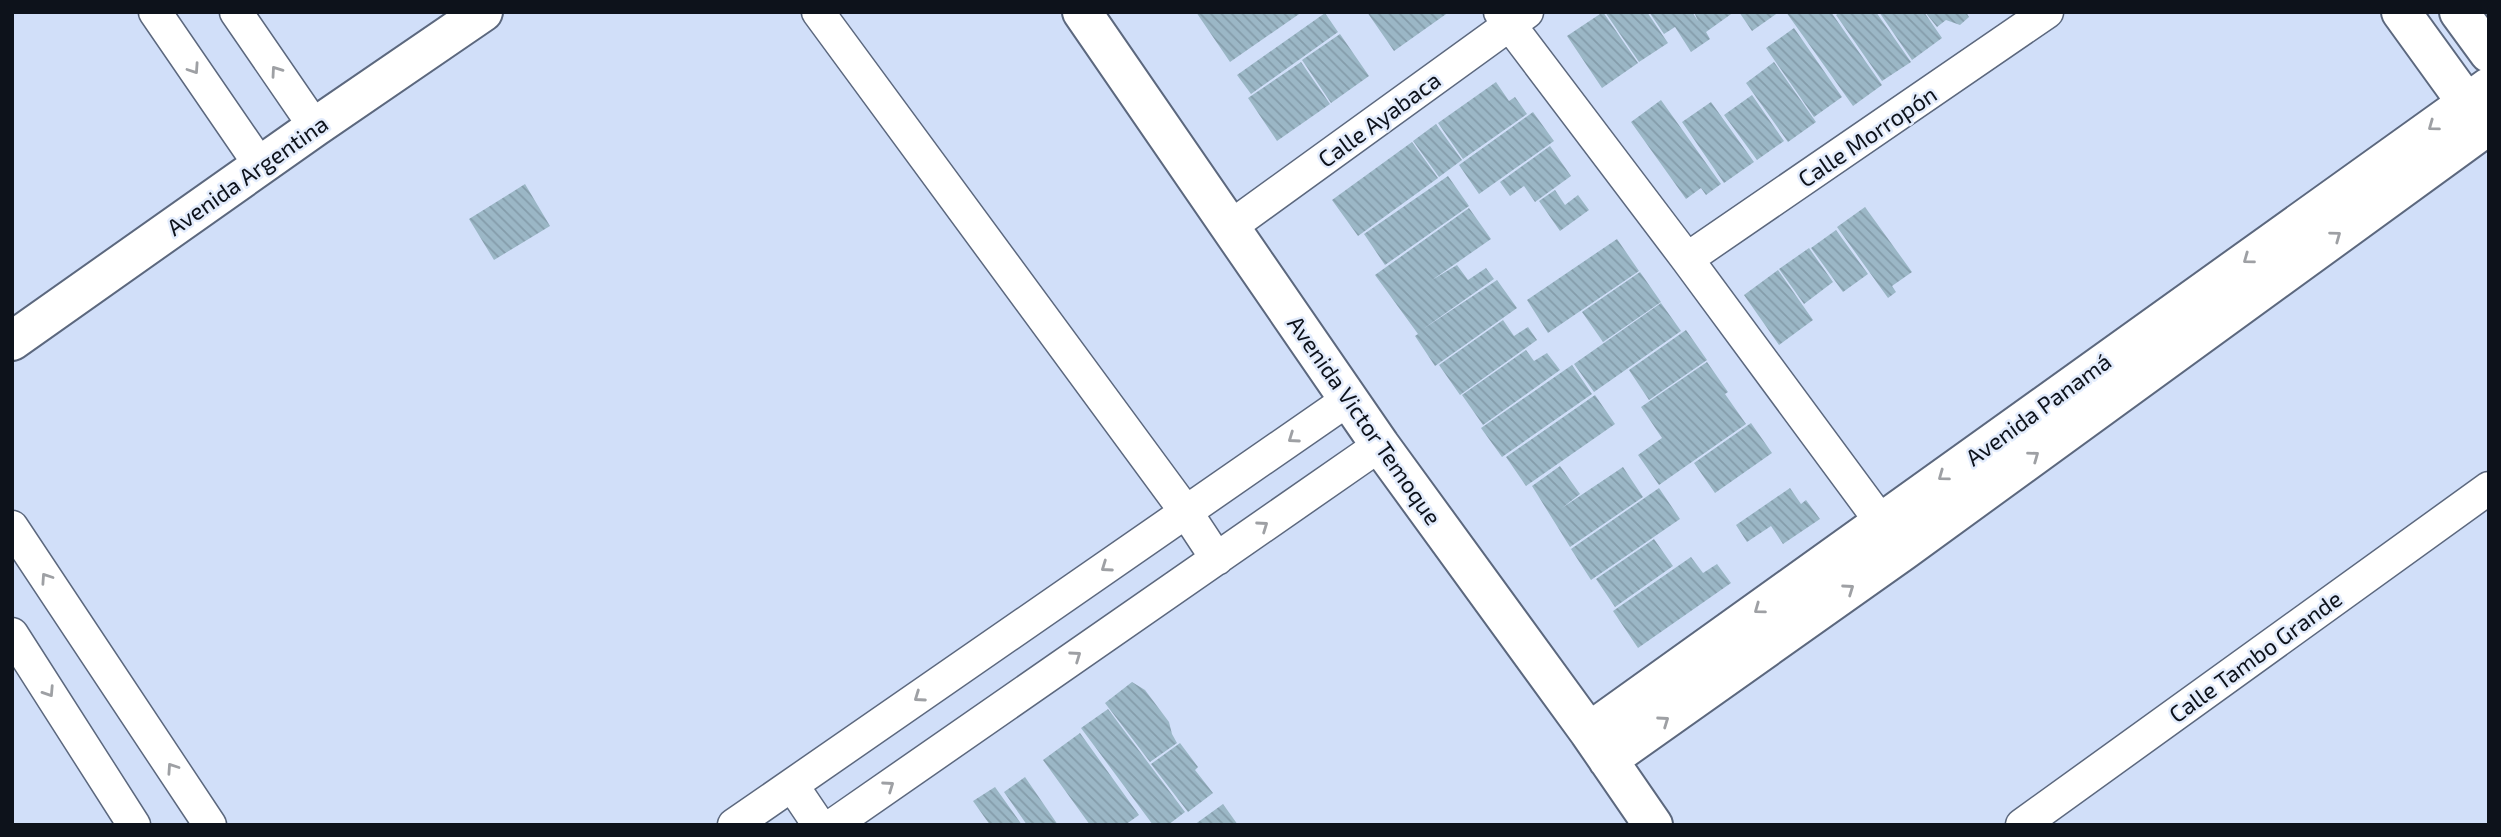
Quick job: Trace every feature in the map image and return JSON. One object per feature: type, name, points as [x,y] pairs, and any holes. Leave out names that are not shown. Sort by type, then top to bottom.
[{"type":"street","points":[[155,12],[260,165]]},
{"type":"street","points":[[236,12],[315,127]]},
{"type":"street","name":"Avenida Argentina","points":[[12,341],[260,165],[483,12]]},
{"type":"street","points":[[818,12],[1186,512],[1217,559]]},
{"type":"street","name":"Avenida Victor Temoque","points":[[1082,12],[1380,445],[1653,825]]},
{"type":"street","name":"Calle Morropón","points":[[1687,259],[2048,12]]},
{"type":"street","points":[[2401,12],[2483,115]]},
{"type":"street","points":[[2459,12],[2489,53]]},
{"type":"street","points":[[1512,17],[1903,551]]},
{"type":"street","name":"Calle Ayabaca","points":[[1230,227],[1512,17]]},
{"type":"street","name":"Avenida Panamá","points":[[1598,746],[1881,522],[2483,115]]},
{"type":"street","name":"Avenida Panamá","points":[[1598,746],[1903,551],[2483,115]]},
{"type":"street","points":[[734,825],[1349,399]]},
{"type":"street","points":[[833,825],[1380,445]]},
{"type":"street","name":"Calle Tambo Grande","points":[[2022,825],[2489,488]]},
{"type":"street","points":[[12,527],[210,825]]},
{"type":"street","points":[[12,634],[134,825]]},
{"type":"street","points":[[792,785],[819,825]]},
{"type":"building","points":[[1196,12],[1302,12],[1230,62]]},
{"type":"building","points":[[1367,12],[1449,12],[1394,51]]},
{"type":"building","points":[[1603,12],[1638,63],[1602,88],[1567,36]]},
{"type":"building","points":[[1605,12],[1647,12],[1668,43],[1639,62]]},
{"type":"building","points":[[1649,12],[1692,12],[1698,21],[1694,12],[1734,12],[1706,32],[1710,39],[1691,52],[1675,27],[1664,34]]},
{"type":"building","points":[[1739,12],[1779,12],[1752,31]]},
{"type":"building","points":[[1786,12],[1831,12],[1882,85],[1853,106]]},
{"type":"building","points":[[1840,12],[1876,12],[1911,62],[1882,81],[1836,15]]},
{"type":"building","points":[[1879,12],[1924,12],[1942,38],[1912,60]]},
{"type":"building","points":[[1925,12],[1966,12],[1969,17],[1960,25],[1946,20],[1937,27]]},
{"type":"building","points":[[1325,13],[1338,32],[1251,94],[1237,75]]},
{"type":"building","points":[[1794,28],[1842,97],[1814,117],[1766,48]]},
{"type":"building","points":[[1340,34],[1369,76],[1331,103],[1302,60]]},
{"type":"building","points":[[1301,62],[1330,104],[1277,141],[1248,98]]},
{"type":"building","points":[[1774,62],[1816,122],[1788,142],[1746,83]]},
{"type":"building","points":[[1496,82],[1509,101],[1515,97],[1527,114],[1463,159],[1438,123]]},
{"type":"building","points":[[1752,95],[1784,141],[1757,160],[1724,115]]},
{"type":"building","points":[[1661,100],[1721,184],[1706,195],[1701,188],[1686,199],[1631,122]]},
{"type":"building","points":[[1711,102],[1754,162],[1724,183],[1682,122]]},
{"type":"building","points":[[1533,112],[1554,141],[1479,194],[1459,165]]},
{"type":"building","points":[[1436,124],[1462,160],[1439,177],[1413,141]]},
{"type":"building","points":[[1412,142],[1438,178],[1358,236],[1332,200]]},
{"type":"building","points":[[1550,146],[1571,176],[1535,202],[1524,186],[1510,196],[1500,182]]},
{"type":"building","points":[[1448,176],[1469,206],[1385,265],[1364,234]]},
{"type":"building","points":[[525,184],[550,226],[494,260],[469,219]]},
{"type":"building","points":[[1555,190],[1565,205],[1578,195],[1589,210],[1560,231],[1539,201]]},
{"type":"building","points":[[1865,207],[1912,272],[1892,286],[1896,292],[1888,298],[1837,227]]},
{"type":"building","points":[[1469,208],[1491,239],[1432,280],[1457,265],[1468,280],[1486,268],[1494,279],[1423,329],[1497,280],[1517,308],[1435,366],[1415,336],[1418,334],[1375,275]]},
{"type":"building","points":[[1836,230],[1868,274],[1843,292],[1811,248]]},
{"type":"building","points":[[1617,239],[1639,271],[1548,333],[1527,300]]},
{"type":"building","points":[[1809,248],[1833,282],[1804,304],[1779,269]]},
{"type":"building","points":[[1778,270],[1813,320],[1779,345],[1744,295]]},
{"type":"building","points":[[1640,272],[1661,302],[1603,342],[1582,312]]},
{"type":"building","points":[[1661,303],[1681,331],[1594,392],[1574,364]]},
{"type":"building","points":[[1503,320],[1514,336],[1528,327],[1537,340],[1460,395],[1439,365]]},
{"type":"building","points":[[1686,330],[1707,360],[1649,400],[1629,370]]},
{"type":"building","points":[[1526,350],[1534,361],[1547,353],[1560,370],[1483,425],[1462,395]]},
{"type":"building","points":[[1707,362],[1746,424],[1659,485],[1638,455],[1662,438],[1641,407]]},
{"type":"building","points":[[1572,365],[1592,394],[1502,457],[1481,428]]},
{"type":"building","points":[[1595,395],[1615,424],[1526,486],[1506,457]]},
{"type":"building","points":[[1751,423],[1772,453],[1715,493],[1694,463]]},
{"type":"building","points":[[1560,466],[1580,494],[1562,508],[1623,467],[1643,497],[1570,547],[1532,486]]},
{"type":"building","points":[[1659,488],[1680,519],[1591,580],[1571,549]]},
{"type":"building","points":[[1790,488],[1801,504],[1806,500],[1820,519],[1783,544],[1771,526],[1747,542],[1736,525]]},
{"type":"building","points":[[1654,539],[1673,566],[1615,607],[1596,579]]},
{"type":"building","points":[[1691,557],[1703,573],[1717,564],[1731,583],[1638,648],[1613,611]]},
{"type":"building","points":[[1132,682],[1145,690],[1169,722],[1177,743],[1150,762],[1105,703]]},
{"type":"building","points":[[1108,709],[1185,812],[1168,825],[1153,825],[1081,728]]},
{"type":"building","points":[[1080,733],[1139,815],[1125,825],[1090,825],[1043,760]]},
{"type":"building","points":[[1180,743],[1198,767],[1195,770],[1213,793],[1188,812],[1151,764]]},
{"type":"building","points":[[1025,777],[1058,825],[1027,825],[1004,792]]},
{"type":"building","points":[[995,787],[1022,825],[990,825],[973,801]]},
{"type":"building","points":[[1223,804],[1238,825],[1194,825]]}]
